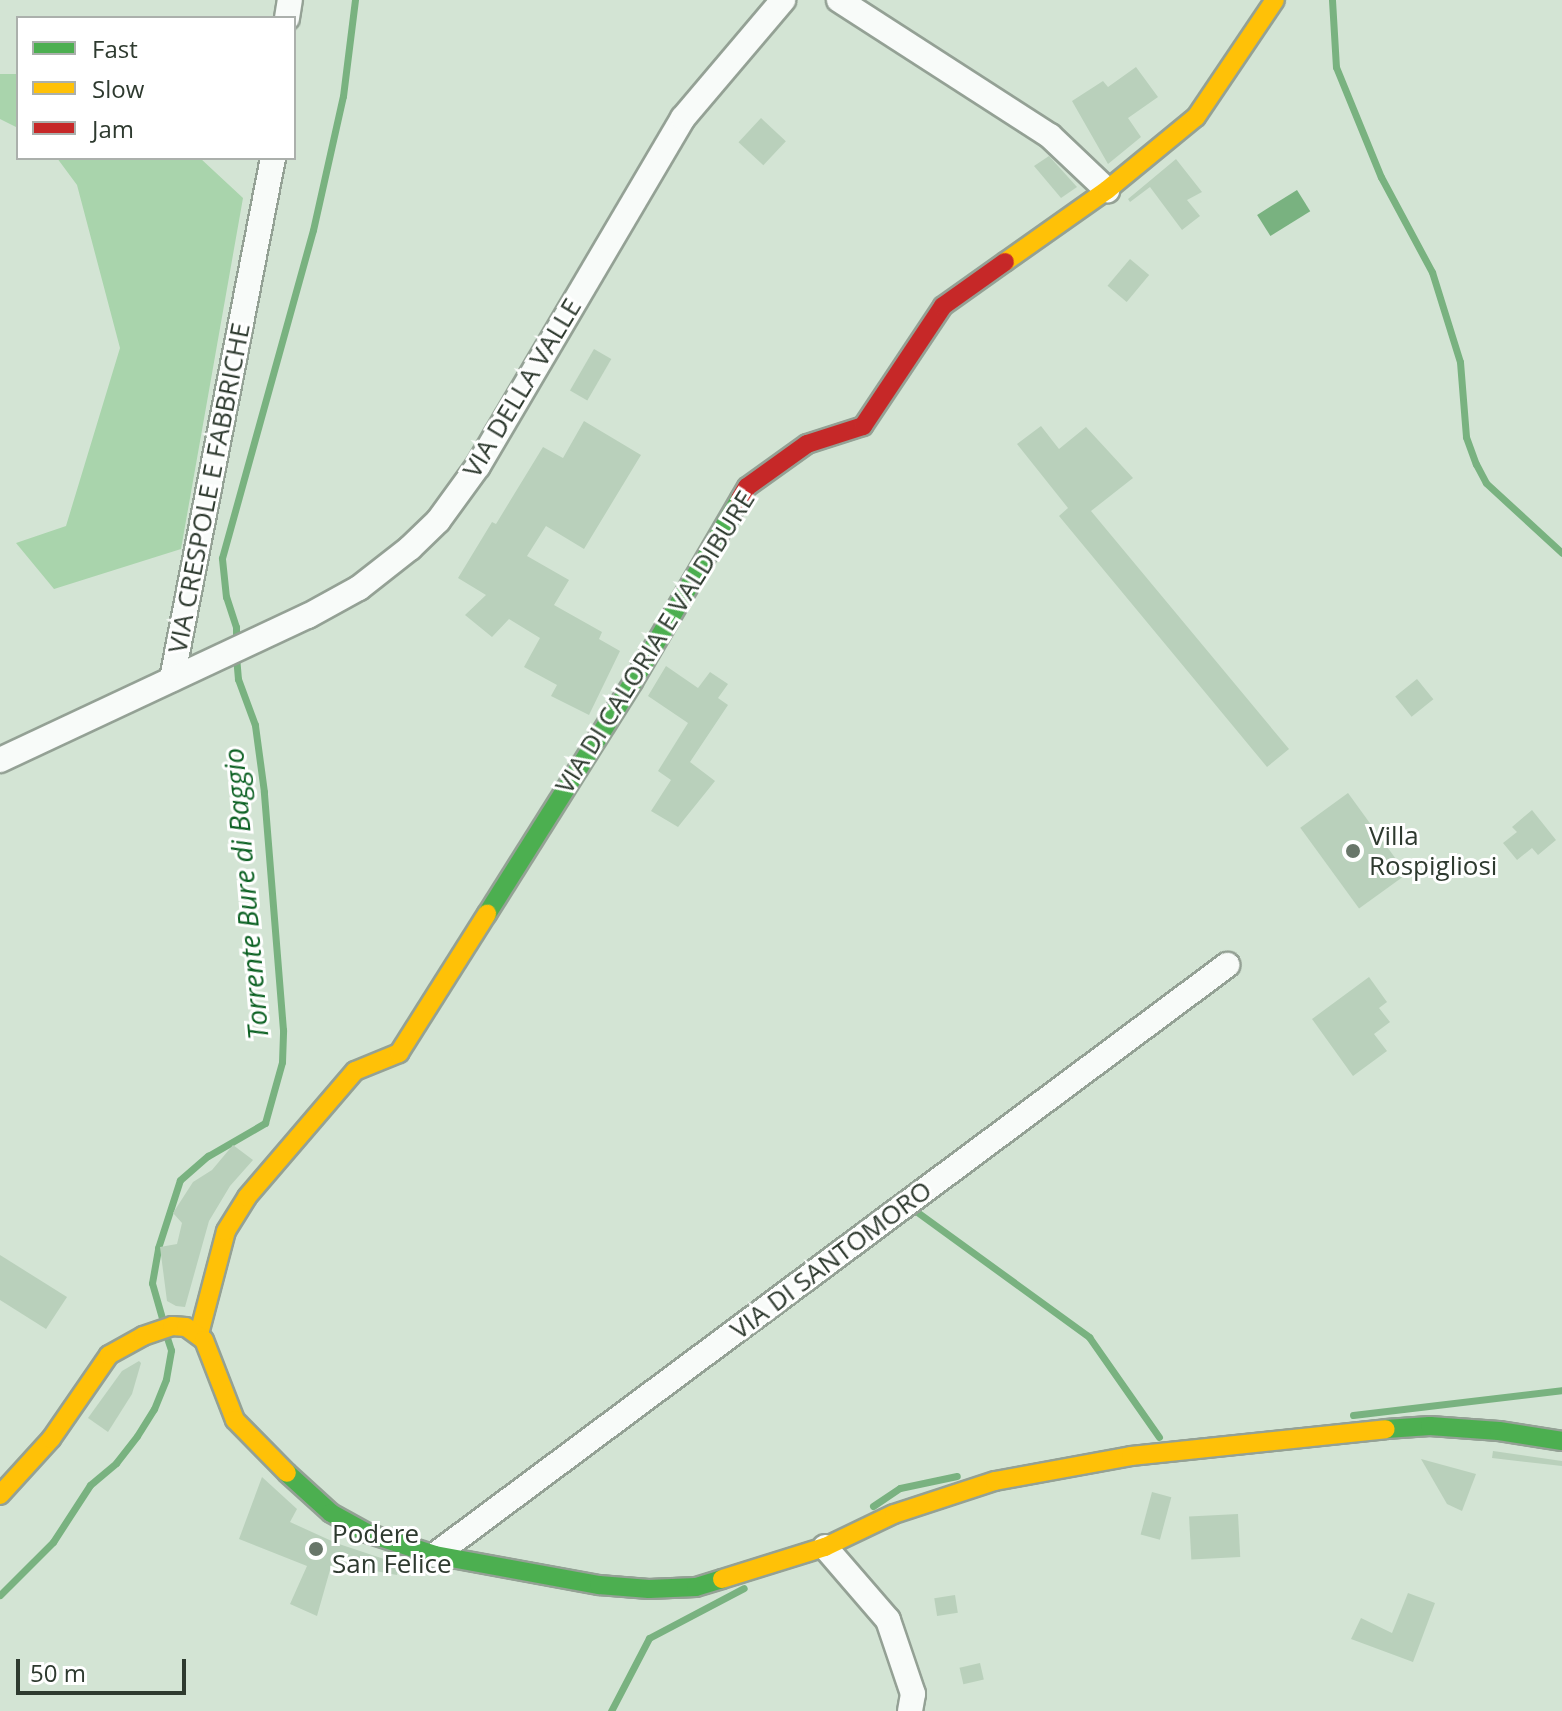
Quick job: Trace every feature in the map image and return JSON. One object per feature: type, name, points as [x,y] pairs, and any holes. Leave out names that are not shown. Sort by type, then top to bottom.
[{"type":"main road","name":"VIA DI CALORIA E VALDIBURE","points":[[199,1334],[226,1231],[247,1197],[355,1071],[399,1053],[633,682],[747,487],[807,444],[863,426],[943,306],[1107,190],[1196,117],[1275,0]]},
{"type":"main road","points":[[0,1495],[51,1439],[100,1365],[143,1336],[172,1326],[186,1327],[199,1334],[208,1346],[235,1420],[297,1485],[331,1513],[367,1533],[435,1555],[599,1585],[649,1589],[696,1587],[825,1547],[894,1514],[995,1481],[1131,1456],[1317,1434],[1430,1426],[1499,1431],[1562,1441]]},
{"type":"street","name":"VIA DELLA VALLE","points":[[172,679],[264,636],[371,579],[438,521],[478,466],[683,118],[783,0]]},
{"type":"street","points":[[839,0],[1050,136],[1107,190]]},
{"type":"street","name":"VIA CRESPOLE E FABBRICHE","points":[[0,760],[172,679],[273,160]]},
{"type":"street","name":"VIA DI SANTOMORO","points":[[435,1555],[1227,965]]},
{"type":"street","points":[[825,1547],[888,1620],[913,1694],[910,1711]]},
{"type":"shaded area","points":[[0,74],[16,74],[16,127],[0,119]]},
{"type":"shaded area","points":[[58,160],[202,160],[243,198],[181,549],[54,589],[16,543],[66,526],[120,348],[77,185]]},
{"type":"shaded area","points":[[1297,190],[1310,211],[1270,236],[1257,215]]},
{"type":"building","points":[[1136,67],[1158,97],[1128,118],[1141,137],[1108,164],[1072,101],[1103,81],[1108,87]]},
{"type":"building","points":[[761,118],[786,141],[763,165],[738,142]]},
{"type":"building","points":[[1049,156],[1077,187],[1061,198],[1034,166]]},
{"type":"building","points":[[1176,159],[1202,192],[1187,200],[1200,216],[1182,230],[1150,187],[1130,202],[1128,199]]},
{"type":"building","points":[[1130,259],[1149,275],[1127,302],[1108,286]]},
{"type":"building","points":[[594,349],[611,359],[587,401],[570,391]]},
{"type":"building","points":[[584,421],[641,455],[584,549],[546,526],[527,556],[569,580],[554,605],[602,632],[599,639],[620,651],[589,715],[551,696],[557,685],[524,667],[540,638],[509,619],[492,637],[465,615],[486,595],[458,578],[492,522],[496,524],[543,447],[563,458]]},
{"type":"building","points":[[1041,426],[1059,449],[1086,427],[1133,478],[1091,511],[1289,749],[1267,767],[1059,516],[1068,508],[1017,444]]},
{"type":"building","points":[[666,666],[698,688],[710,672],[728,684],[718,698],[728,705],[690,762],[715,781],[678,827],[651,811],[671,780],[658,771],[688,723],[648,696]]},
{"type":"building","points":[[1417,679],[1433,699],[1412,717],[1395,697]]},
{"type":"building","name":"Villa Rospigliosi","points":[[1348,793],[1407,874],[1359,909],[1300,828]]},
{"type":"building","points":[[1532,810],[1556,840],[1538,855],[1532,848],[1517,860],[1503,843],[1517,832],[1512,827]]},
{"type":"building","points":[[1369,977],[1387,1002],[1379,1008],[1390,1022],[1374,1034],[1387,1051],[1353,1076],[1312,1019]]},
{"type":"building","points":[[233,1145],[253,1160],[230,1186],[209,1221],[185,1307],[176,1306],[167,1301],[160,1247],[177,1244],[182,1223],[173,1213],[193,1182],[212,1170]]},
{"type":"building","points":[[0,1255],[67,1297],[46,1329],[0,1300]]},
{"type":"building","points":[[139,1361],[132,1394],[108,1432],[88,1418],[122,1371]]},
{"type":"building","points":[[1493,1451],[1562,1461],[1562,1466],[1492,1458]]},
{"type":"building","points":[[1421,1459],[1476,1474],[1462,1511],[1447,1504]]},
{"type":"building","name":"Podere San Felice","points":[[262,1477],[297,1509],[290,1522],[336,1543],[399,1564],[397,1575],[332,1563],[317,1616],[290,1604],[307,1566],[239,1539]]},
{"type":"building","points":[[1152,1492],[1171,1497],[1160,1540],[1141,1535]]},
{"type":"building","points":[[1238,1514],[1240,1557],[1191,1560],[1189,1517]]},
{"type":"building","points":[[1408,1593],[1435,1603],[1413,1662],[1351,1639],[1361,1618],[1392,1633]]},
{"type":"building","points":[[955,1595],[958,1613],[937,1616],[934,1598]]},
{"type":"building","points":[[980,1663],[984,1680],[963,1684],[960,1668]]},
{"type":"waterway","name":"Torrente Bure di Baggio","points":[[236,644],[236,627],[226,597],[222,558],[313,230],[343,96],[355,0]]},
{"type":"waterway","points":[[1332,0],[1336,67],[1381,177],[1432,272],[1460,362],[1466,437],[1476,464],[1486,483],[1562,553]]},
{"type":"waterway","name":"Torrente Bure di Baggio","points":[[162,1318],[152,1283],[158,1248],[180,1180],[208,1156],[265,1123],[282,1062],[283,1030],[264,792],[255,725],[238,679],[236,657]]},
{"type":"waterway","points":[[913,1209],[1089,1337],[1159,1437]]},
{"type":"waterway","name":"Torrente Bure di Baggio","points":[[0,1595],[53,1542],[90,1485],[116,1463],[137,1436],[154,1409],[166,1379],[171,1350],[167,1338]]},
{"type":"waterway","points":[[1353,1415],[1562,1390]]},
{"type":"waterway","points":[[873,1506],[900,1488],[957,1476]]},
{"type":"waterway","points":[[611,1711],[649,1638],[744,1588]]},
{"type":"traffic: fast","points":[[487,914],[633,682],[740,499]]},
{"type":"traffic: fast","points":[[1386,1429],[1430,1426],[1499,1431],[1562,1441]]},
{"type":"traffic: fast","points":[[287,1473],[331,1513],[367,1533],[435,1555],[599,1585],[649,1589],[696,1587],[722,1579]]},
{"type":"traffic: slow","points":[[1005,262],[1107,190],[1196,117],[1275,0]]},
{"type":"traffic: slow","points":[[199,1334],[226,1231],[247,1197],[355,1071],[399,1053],[487,914]]},
{"type":"traffic: slow","points":[[0,1495],[51,1439],[109,1355],[143,1336],[172,1326],[186,1327],[204,1340],[235,1420],[287,1473]]},
{"type":"traffic: slow","points":[[722,1579],[825,1547],[894,1514],[995,1481],[1131,1456],[1386,1429]]},
{"type":"traffic: jam","points":[[740,499],[747,487],[807,444],[863,426],[943,306],[1005,262]]},
{"type":"place","name":"Villa Rospigliosi","points":[[1353,851]]},
{"type":"place","name":"Podere San Felice","points":[[316,1549]]}]
